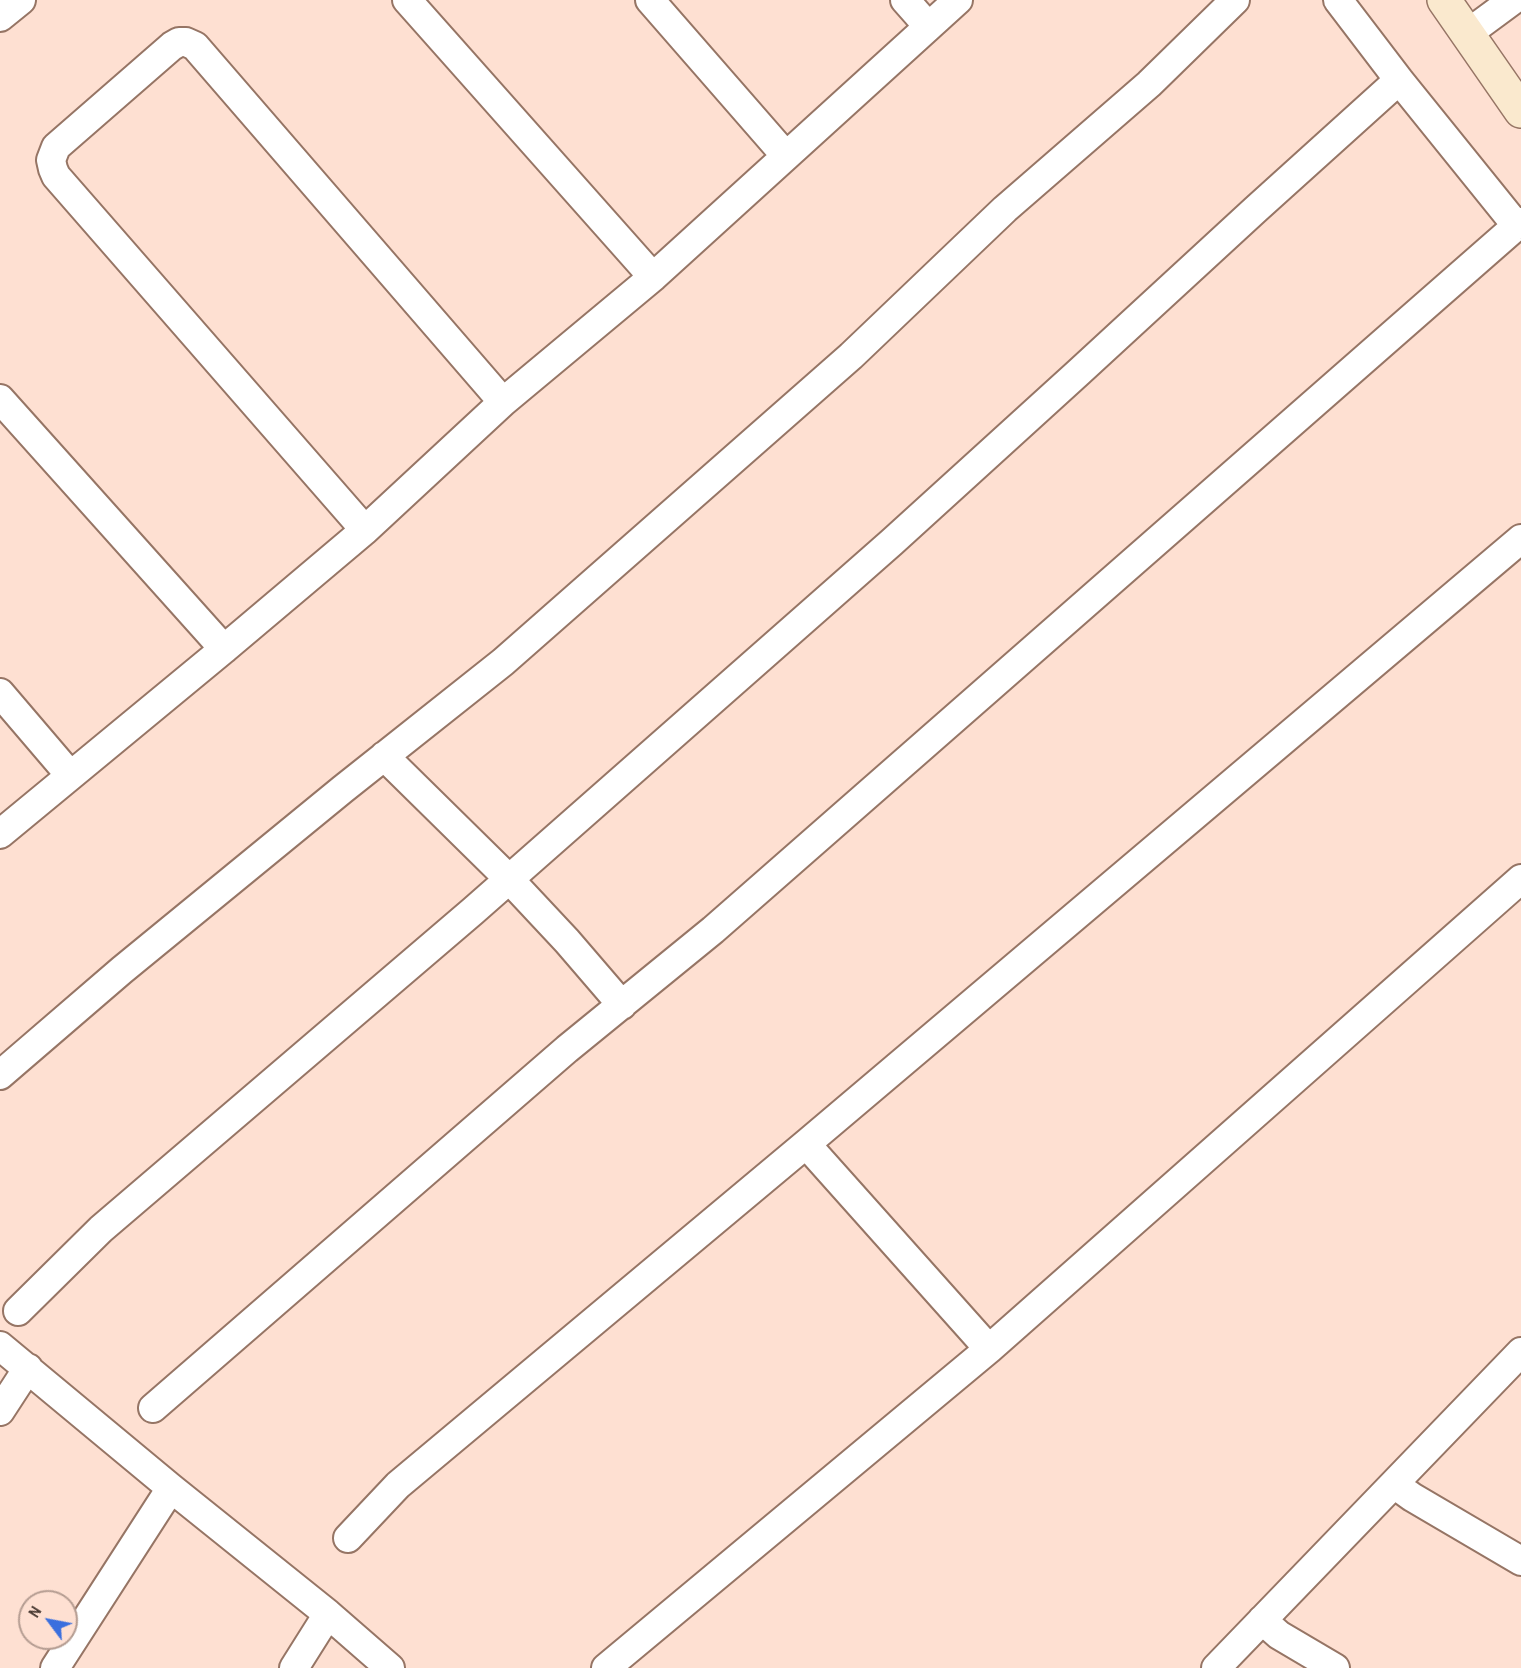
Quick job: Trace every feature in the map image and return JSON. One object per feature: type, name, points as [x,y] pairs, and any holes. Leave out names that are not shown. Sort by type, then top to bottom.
[{"type":"street","points":[[0,17],[21,0]]},
{"type":"street","points":[[407,0],[653,277]]},
{"type":"street","points":[[650,0],[786,156]]},
{"type":"street","points":[[905,0],[928,26]]},
{"type":"street","points":[[0,834],[365,530],[503,402],[653,277],[958,0]]},
{"type":"street","points":[[0,1075],[122,970],[503,662],[851,356],[1005,209],[1149,84],[1235,0]]},
{"type":"street","points":[[153,1408],[567,1049],[713,930],[1518,224],[1399,80],[1338,0]]},
{"type":"street","points":[[1444,0],[1521,111]]},
{"type":"street","points":[[1467,34],[1513,0]]},
{"type":"street","points":[[365,530],[56,176],[51,160],[56,147],[172,46],[179,42],[186,42],[195,46],[503,402]]},
{"type":"street","points":[[18,1311],[101,1229],[509,879],[892,542],[1399,80]]},
{"type":"street","points":[[0,399],[224,649]]},
{"type":"street","points":[[348,1538],[398,1485],[806,1144],[1521,538]]},
{"type":"street","points":[[0,693],[70,775]]},
{"type":"street","points":[[384,756],[509,879],[622,1005]]},
{"type":"street","points":[[606,1668],[989,1349],[1521,879]]},
{"type":"street","points":[[806,1144],[989,1349]]},
{"type":"street","points":[[0,1346],[328,1614],[390,1668]]},
{"type":"street","points":[[1216,1668],[1521,1352]]},
{"type":"street","points":[[0,1412],[28,1368]]},
{"type":"street","points":[[1394,1484],[1521,1561]]},
{"type":"street","points":[[55,1668],[171,1488]]},
{"type":"street","points":[[294,1668],[328,1614]]},
{"type":"street","points":[[1262,1620],[1279,1635],[1335,1668]]}]
